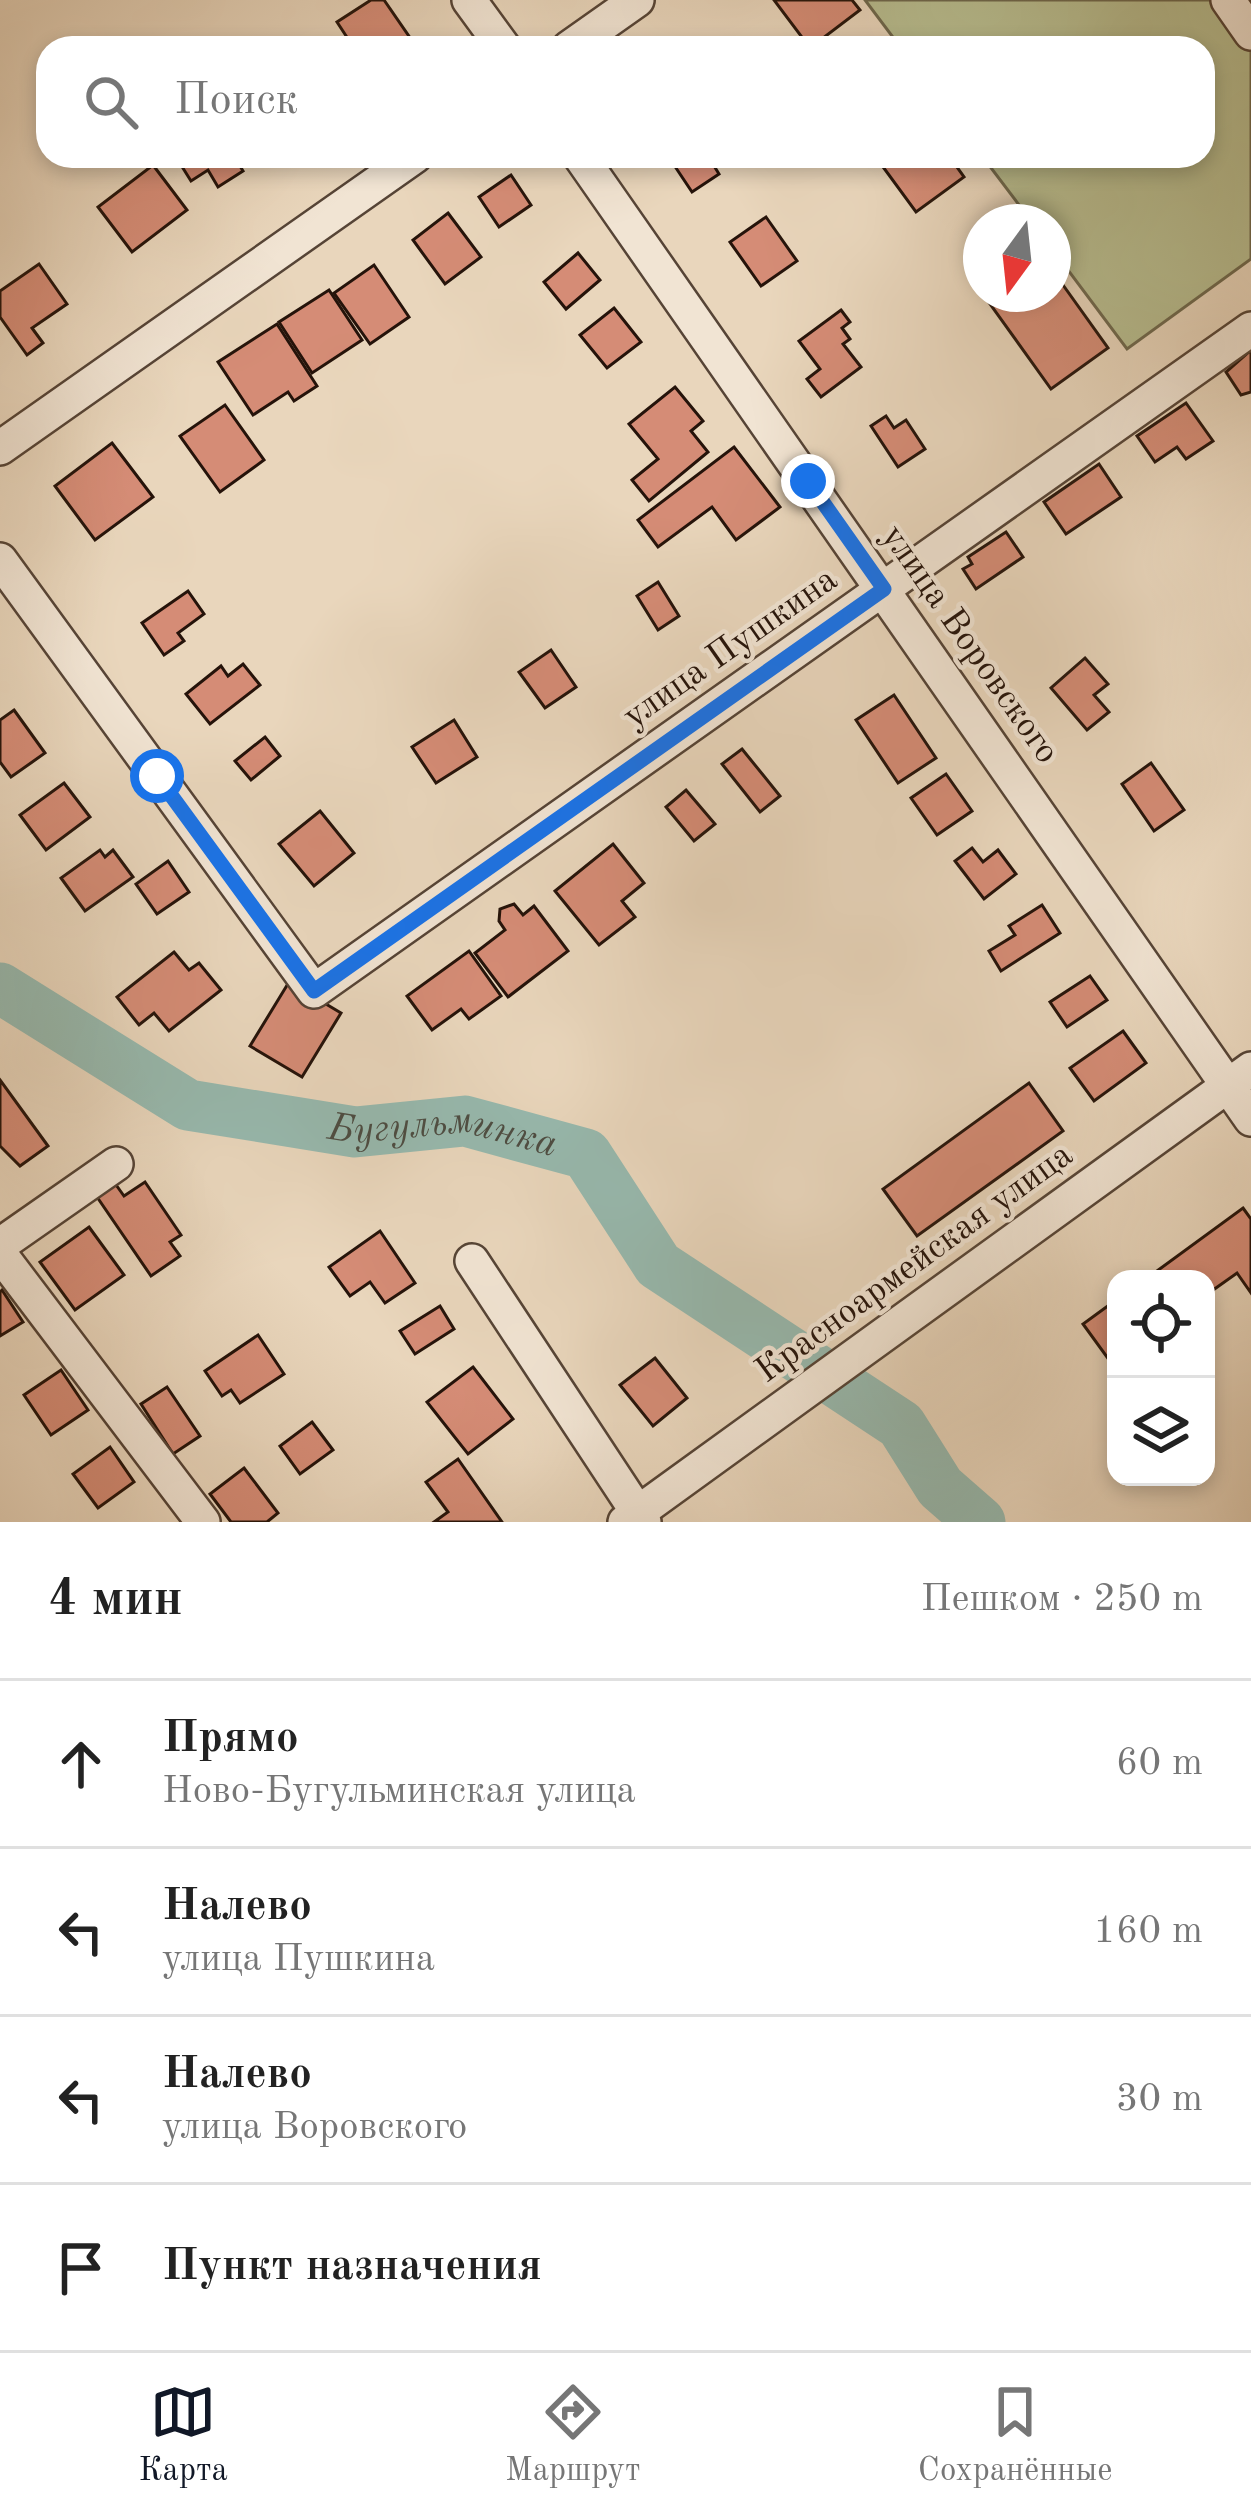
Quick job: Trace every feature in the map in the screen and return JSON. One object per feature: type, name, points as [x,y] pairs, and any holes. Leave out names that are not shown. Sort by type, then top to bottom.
[{"type":"street","points":[[469,0],[495,36]]},
{"type":"street","points":[[586,36],[637,0]]},
{"type":"street","points":[[1228,0],[1251,33]]},
{"type":"street","points":[[0,448],[399,168]]},
{"type":"street","name":"улица Воровского","points":[[588,168],[884,589],[1238,1078],[1251,1119]]},
{"type":"street","name":"улица Пушкина","points":[[0,560],[314,991],[1251,329]]},
{"type":"street","name":"Красноармейская улица","points":[[635,1519],[1238,1078]]},
{"type":"street","points":[[116,1164],[0,1250],[203,1522]]},
{"type":"street","points":[[472,1261],[635,1519]]},
{"type":"green space","points":[[865,0],[1251,0],[1251,259],[1127,349],[1071,274],[1071,204],[1018,204],[991,168],[1215,168],[1215,36],[892,36]]},
{"type":"building","points":[[371,0],[384,0],[409,36],[346,36],[337,22]]},
{"type":"building","points":[[774,0],[852,0],[860,10],[826,36],[801,36]]},
{"type":"building","points":[[155,168],[187,210],[132,252],[98,207]]},
{"type":"building","points":[[183,168],[243,171],[218,187],[208,170],[191,181]]},
{"type":"building","points":[[676,168],[715,168],[719,174],[692,192]]},
{"type":"building","points":[[884,168],[958,168],[964,177],[916,212]]},
{"type":"building","points":[[511,175],[531,205],[499,227],[479,197]]},
{"type":"building","points":[[448,213],[481,257],[445,284],[413,240]]},
{"type":"building","points":[[766,217],[797,261],[761,286],[730,242]]},
{"type":"building","points":[[578,253],[600,280],[566,309],[544,282]]},
{"type":"building","points":[[39,264],[67,304],[32,328],[43,343],[27,355],[0,317],[0,291]]},
{"type":"building","points":[[374,265],[409,317],[370,344],[334,293]]},
{"type":"building","points":[[329,290],[362,340],[312,373],[279,322]]},
{"type":"building","points":[[1071,296],[1108,348],[1051,389],[996,312],[1071,312]]},
{"type":"building","points":[[614,308],[641,342],[607,368],[580,335]]},
{"type":"building","points":[[841,310],[850,322],[842,328],[850,339],[843,344],[861,367],[821,397],[807,379],[820,369],[799,341]]},
{"type":"building","points":[[277,324],[317,386],[294,401],[288,392],[253,415],[218,362]]},
{"type":"building","points":[[1251,350],[1251,392],[1241,395],[1226,372]]},
{"type":"building","points":[[675,387],[703,421],[691,431],[708,452],[649,501],[632,480],[658,459],[629,424]]},
{"type":"building","points":[[1186,403],[1213,441],[1186,459],[1177,447],[1155,462],[1137,436]]},
{"type":"building","points":[[225,405],[264,460],[220,492],[180,436]]},
{"type":"building","points":[[886,416],[894,428],[906,420],[925,449],[898,467],[871,426]]},
{"type":"building","points":[[112,443],[153,497],[95,540],[55,486]]},
{"type":"building","points":[[734,447],[780,507],[736,540],[712,507],[658,547],[638,520]]},
{"type":"building","points":[[1099,464],[1121,497],[1066,534],[1044,502]]},
{"type":"building","points":[[1006,532],[1023,557],[976,589],[963,569],[972,564],[968,557]]},
{"type":"building","points":[[658,582],[679,616],[658,630],[637,596]]},
{"type":"building","points":[[188,591],[204,614],[178,633],[184,641],[164,655],[142,623]]},
{"type":"building","points":[[551,650],[576,687],[545,708],[519,672]]},
{"type":"building","points":[[1085,658],[1108,684],[1094,695],[1109,712],[1087,730],[1051,688]]},
{"type":"building","points":[[243,664],[260,685],[210,724],[186,694],[221,666],[228,676]]},
{"type":"building","points":[[894,695],[936,758],[898,783],[856,720]]},
{"type":"building","points":[[14,710],[45,753],[11,777],[0,762],[0,720]]},
{"type":"building","points":[[454,720],[477,757],[436,783],[412,747]]},
{"type":"building","points":[[265,737],[280,756],[251,780],[235,761]]},
{"type":"building","points":[[742,749],[780,796],[760,812],[722,764]]},
{"type":"building","points":[[1151,763],[1184,810],[1154,831],[1122,784]]},
{"type":"building","points":[[946,774],[972,811],[937,835],[911,798]]},
{"type":"building","points":[[64,783],[90,817],[46,850],[20,815]]},
{"type":"building","points":[[686,790],[715,824],[694,841],[666,807]]},
{"type":"building","points":[[320,811],[354,853],[314,886],[279,844]]},
{"type":"building","points":[[613,844],[644,883],[622,901],[635,917],[599,945],[555,891]]},
{"type":"building","points":[[972,848],[983,862],[998,850],[1016,874],[984,899],[955,861]]},
{"type":"building","points":[[100,850],[105,857],[113,850],[133,877],[85,911],[61,878]]},
{"type":"building","points":[[168,861],[189,892],[157,914],[136,884]]},
{"type":"building","points":[[514,904],[523,915],[534,906],[568,951],[508,997],[475,953],[505,930],[499,921],[500,909]]},
{"type":"building","points":[[1042,905],[1060,933],[1001,971],[989,951],[1015,935],[1009,926]]},
{"type":"building","points":[[469,951],[501,996],[469,1019],[461,1009],[432,1030],[407,996]]},
{"type":"building","points":[[174,952],[189,970],[199,963],[221,990],[169,1031],[154,1013],[139,1025],[117,997]]},
{"type":"building","points":[[1090,976],[1107,1000],[1067,1027],[1050,1002]]},
{"type":"building","points":[[289,982],[341,1013],[302,1077],[250,1046]]},
{"type":"building","points":[[1123,1031],[1146,1063],[1094,1101],[1070,1068]]},
{"type":"building","points":[[0,1080],[48,1146],[20,1166],[0,1146]]},
{"type":"building","points":[[1029,1083],[1063,1131],[917,1236],[883,1189]]},
{"type":"building","points":[[114,1182],[124,1196],[145,1182],[181,1235],[170,1242],[180,1256],[151,1276],[95,1194]]},
{"type":"building","points":[[1243,1208],[1251,1219],[1251,1293],[1237,1273],[1215,1289],[1215,1270],[1158,1270]]},
{"type":"building","points":[[89,1227],[124,1275],[75,1310],[40,1262]]},
{"type":"building","points":[[380,1231],[415,1283],[385,1303],[370,1282],[350,1296],[329,1267]]},
{"type":"building","points":[[0,1292],[23,1322],[0,1336]]},
{"type":"building","points":[[440,1306],[454,1329],[415,1354],[400,1331]]},
{"type":"building","points":[[1107,1307],[1107,1357],[1083,1324]]},
{"type":"building","points":[[258,1335],[284,1374],[240,1403],[231,1390],[222,1396],[205,1371]]},
{"type":"building","points":[[655,1358],[687,1398],[653,1426],[620,1385]]},
{"type":"building","points":[[473,1367],[513,1419],[468,1454],[427,1402]]},
{"type":"building","points":[[61,1370],[88,1410],[51,1435],[24,1395]]},
{"type":"building","points":[[167,1387],[200,1436],[173,1454],[141,1404]]},
{"type":"building","points":[[312,1422],[333,1450],[300,1474],[280,1446]]},
{"type":"building","points":[[110,1447],[134,1482],[98,1508],[73,1474]]},
{"type":"building","points":[[458,1459],[502,1522],[434,1522],[448,1512],[426,1482]]},
{"type":"building","points":[[244,1468],[278,1513],[267,1522],[231,1522],[210,1494]]},
{"type":"waterway","name":"Бугульминка","points":[[0,988],[188,1105],[355,1132],[465,1121],[586,1154],[658,1265],[901,1425],[940,1487],[980,1522]]},
{"type":"route","points":[[157,776],[314,991],[884,589],[808,481]]}]
